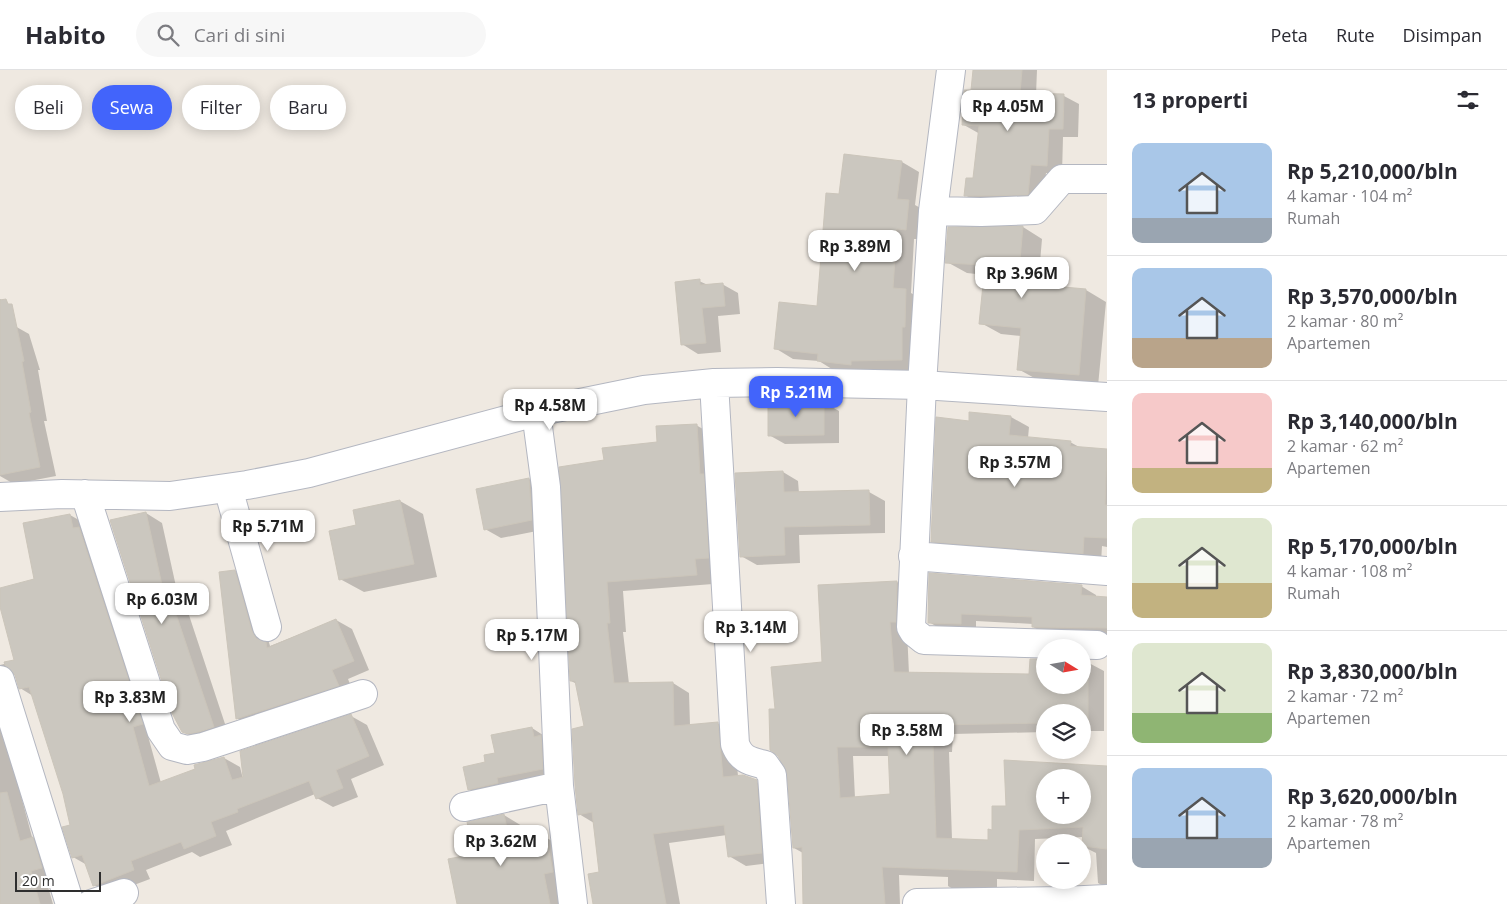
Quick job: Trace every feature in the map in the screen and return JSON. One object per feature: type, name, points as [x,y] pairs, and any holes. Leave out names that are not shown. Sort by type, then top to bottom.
[{"type":"street","points":[[951,70],[933,211],[922,385],[911,627],[924,640],[1097,645]]},
{"type":"street","points":[[933,211],[1035,210],[1062,179],[1107,179]]},
{"type":"street","points":[[0,497],[85,494],[170,496],[228,488],[309,473],[536,412],[644,390],[714,384],[777,382],[922,385],[1107,396]]},
{"type":"street","points":[[714,384],[735,744],[739,755],[746,760],[765,765],[772,775],[781,904]]},
{"type":"street","points":[[536,412],[546,487],[559,786],[573,904]]},
{"type":"street","points":[[228,488],[267,627]]},
{"type":"street","points":[[85,494],[161,730],[172,746],[187,750],[220,742],[363,694]]},
{"type":"street","points":[[913,556],[1107,571]]},
{"type":"street","points":[[0,680],[70,904]]},
{"type":"street","points":[[464,807],[559,786]]},
{"type":"street","points":[[91,904],[124,893]]},
{"type":"street","points":[[916,903],[1062,903],[1107,899]]},
{"type":"building","points":[[973,70],[1022,70],[1020,93],[1064,94],[1063,129],[1049,129],[1047,166],[1031,165],[1028,195],[964,196],[966,178],[973,178],[979,126],[962,125],[964,90],[971,90]]},
{"type":"building","points":[[844,154],[902,161],[897,199],[909,200],[906,230],[897,229],[893,288],[906,289],[905,327],[902,327],[902,360],[851,361],[851,365],[817,361],[818,354],[774,349],[779,302],[817,306],[826,193],[839,194]]},
{"type":"building","points":[[1023,226],[1018,283],[1086,289],[1079,375],[1017,370],[1021,328],[979,324],[985,265],[945,263],[948,227]]},
{"type":"building","points":[[700,279],[700,285],[723,283],[725,306],[702,308],[706,343],[681,345],[675,282]]},
{"type":"building","points":[[6,299],[8,304],[12,304],[24,361],[22,362],[31,412],[29,413],[40,467],[0,475],[0,300]]},
{"type":"building","points":[[824,401],[824,435],[768,436],[768,402]]},
{"type":"building","points":[[969,412],[1011,416],[1009,435],[1071,441],[1070,446],[1107,449],[1105,505],[1107,505],[1107,538],[1084,537],[1083,554],[931,542],[936,417],[969,421]]},
{"type":"building","points":[[697,424],[700,474],[704,474],[709,558],[695,559],[697,575],[607,582],[610,623],[607,623],[614,683],[673,682],[674,726],[718,722],[723,777],[743,775],[757,780],[762,853],[728,857],[724,825],[653,834],[666,904],[593,904],[588,874],[599,872],[592,812],[578,815],[575,785],[572,729],[584,726],[575,681],[570,681],[559,467],[604,460],[602,448],[657,442],[656,426]]},
{"type":"building","points":[[783,471],[784,492],[869,490],[870,525],[784,527],[785,555],[740,557],[735,473]]},
{"type":"building","points":[[529,478],[532,520],[484,530],[476,489]]},
{"type":"building","points":[[400,500],[414,564],[339,580],[329,531],[356,525],[353,510]]},
{"type":"building","points":[[146,512],[164,594],[169,593],[214,727],[199,732],[188,734],[182,732],[172,713],[110,520]]},
{"type":"building","points":[[70,514],[73,528],[79,527],[143,724],[133,727],[149,786],[195,769],[194,765],[224,757],[232,780],[243,777],[240,751],[351,714],[369,756],[336,770],[343,788],[316,799],[309,781],[237,809],[238,812],[211,822],[216,836],[184,849],[181,842],[131,861],[134,870],[93,886],[82,855],[72,858],[62,827],[70,825],[63,794],[29,687],[19,689],[15,675],[4,662],[14,660],[0,607],[0,588],[34,579],[23,523]]},
{"type":"building","points":[[235,570],[252,631],[256,638],[266,642],[267,648],[336,619],[354,661],[332,670],[339,686],[236,719],[219,572]]},
{"type":"building","points":[[929,573],[1082,585],[1081,595],[1107,597],[1107,628],[1032,627],[1032,617],[961,614],[961,624],[928,623]]},
{"type":"building","points":[[897,581],[896,622],[890,622],[894,672],[1029,674],[1030,659],[1036,659],[1036,694],[1088,694],[1088,704],[1036,704],[1036,723],[936,725],[936,743],[933,743],[936,838],[988,840],[988,829],[992,830],[992,806],[1006,806],[1004,760],[1107,766],[1107,849],[1091,847],[1091,834],[1083,834],[1083,827],[1019,830],[1017,872],[882,867],[885,904],[803,904],[802,847],[793,848],[787,773],[778,756],[770,750],[769,709],[775,709],[771,667],[822,662],[818,585]],"holes":[[[837,747],[888,747],[890,794],[840,798]]]},
{"type":"building","points":[[532,727],[534,737],[541,735],[543,769],[497,778],[498,783],[468,790],[463,767],[485,762],[484,755],[495,753],[491,735]]},
{"type":"building","points":[[7,792],[20,841],[33,837],[42,868],[31,871],[40,904],[0,904],[0,793]]},
{"type":"building","points":[[504,814],[510,843],[546,835],[553,872],[544,874],[550,904],[457,904],[448,859],[474,854],[467,822]]}]
